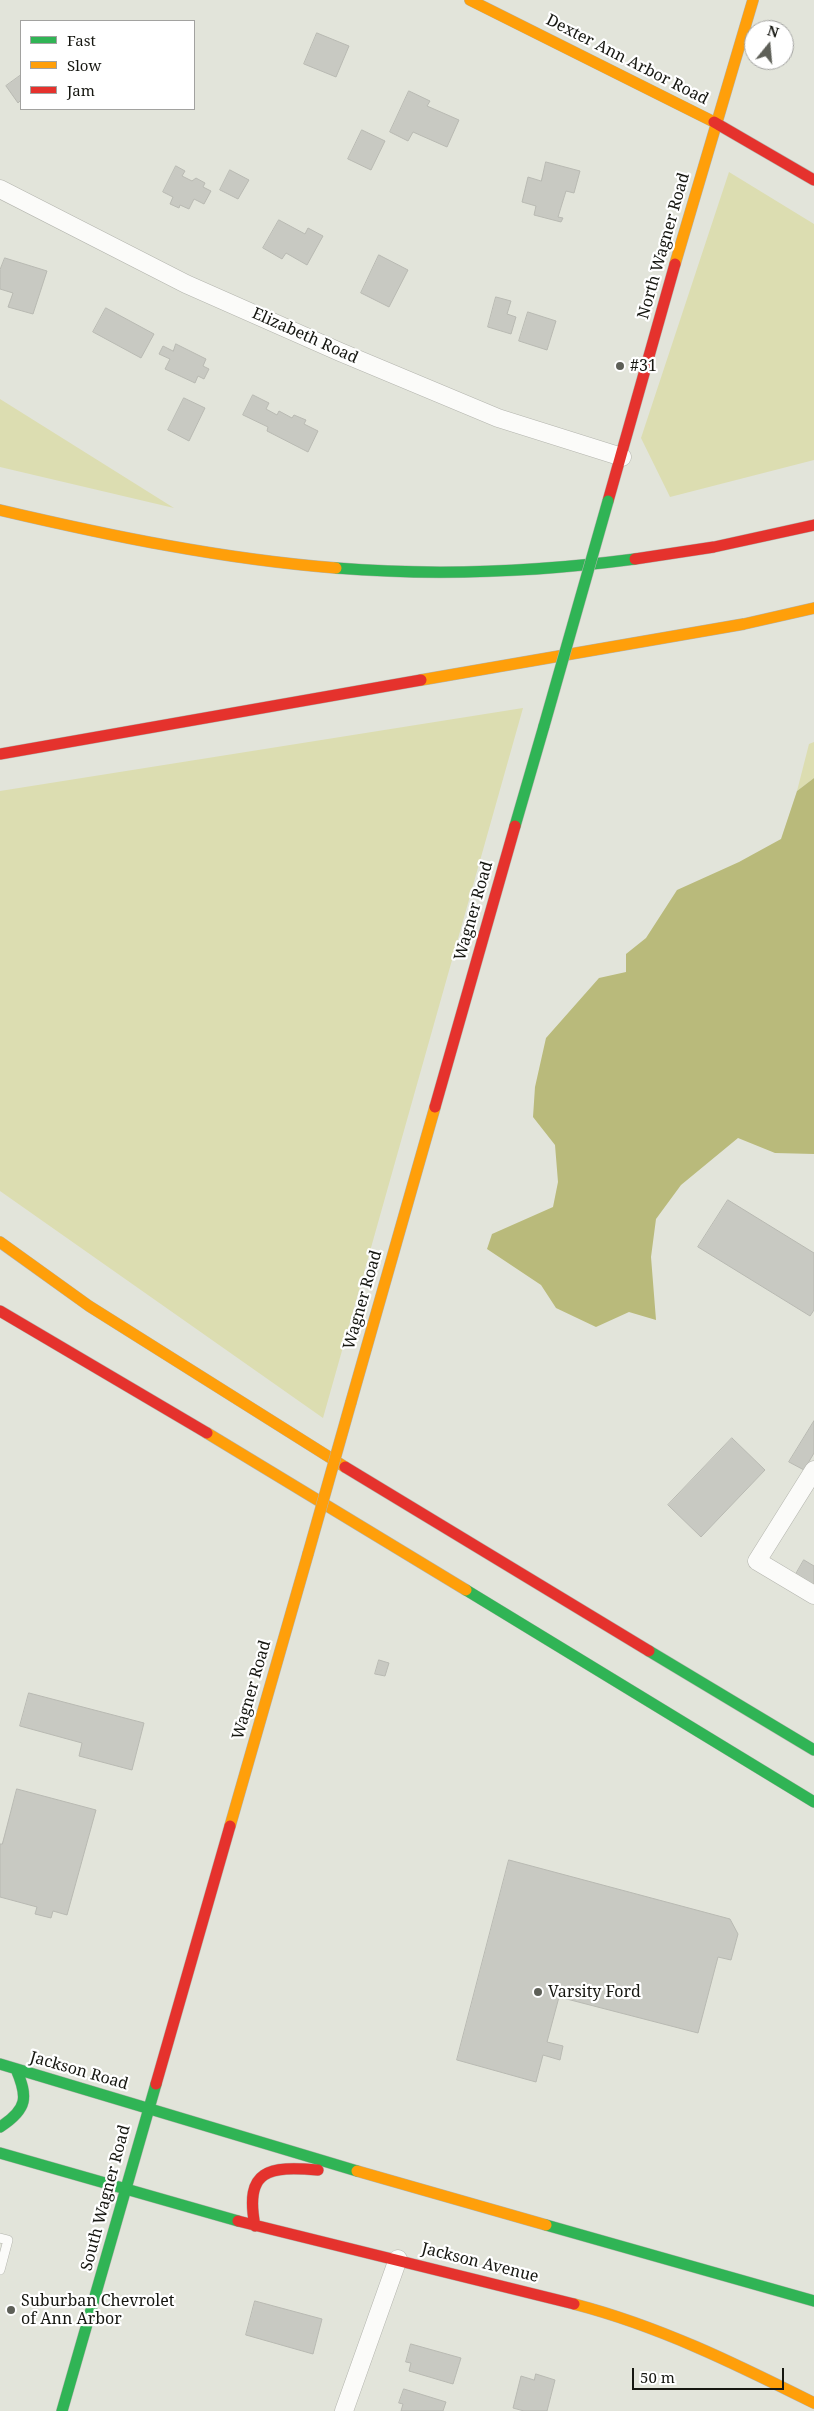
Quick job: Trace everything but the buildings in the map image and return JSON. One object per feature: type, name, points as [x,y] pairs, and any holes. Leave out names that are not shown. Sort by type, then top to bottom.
[{"type":"main road","name":"Dexter Ann Arbor Road","points":[[470,0],[715,123],[814,180]]},
{"type":"main road","name":"North Wagner Road","points":[[608,501],[715,123],[753,0]]},
{"type":"main road","name":"Wagner Road","points":[[148,2108],[608,501]]},
{"type":"main road","points":[[0,510],[79,530],[184,550],[317,566],[408,572],[512,570],[646,558],[750,541],[814,525]]},
{"type":"main road","points":[[0,754],[735,626],[814,608]]},
{"type":"main road","points":[[0,1242],[89,1306],[278,1424],[814,1750]]},
{"type":"main road","points":[[0,1311],[238,1451],[814,1802]]},
{"type":"main road","points":[[793,1789],[814,1806]]},
{"type":"main road","name":"Jackson Road","points":[[0,2064],[148,2108]]},
{"type":"main road","points":[[0,2127],[17,2116],[22,2105],[24,2088],[16,2069]]},
{"type":"main road","points":[[148,2108],[370,2175],[814,2301]]},
{"type":"main road","name":"South Wagner Road","points":[[62,2411],[148,2108]]},
{"type":"main road","points":[[0,2153],[126,2190]]},
{"type":"main road","points":[[255,2226],[250,2208],[252,2191],[259,2178],[273,2170],[293,2167],[370,2175]]},
{"type":"main road","name":"Jackson Avenue","points":[[126,2190],[255,2226],[398,2259],[578,2305],[662,2332],[721,2356],[814,2403]]},
{"type":"street","name":"Elizabeth Road","points":[[0,189],[186,284],[340,352],[498,418],[622,456]]},
{"type":"street","points":[[814,1470],[758,1561],[814,1595]]},
{"type":"street","points":[[344,2411],[398,2259]]},
{"type":"lane","points":[[0,2238],[8,2240],[0,2270]]},
{"type":"shaded area","points":[[729,172],[814,224],[814,460],[670,497],[641,438]]},
{"type":"shaded area","points":[[0,399],[174,508],[0,467]]},
{"type":"shaded area","points":[[523,708],[323,1418],[0,1191],[0,791]]},
{"type":"shaded area","points":[[814,742],[814,778],[797,791],[809,744]]},
{"type":"shaded area","points":[[814,778],[814,1154],[775,1153],[738,1138],[681,1185],[656,1219],[651,1257],[656,1320],[629,1312],[596,1327],[556,1308],[541,1285],[487,1249],[492,1234],[553,1207],[558,1182],[555,1145],[533,1117],[535,1087],[546,1038],[599,978],[626,972],[626,954],[646,938],[677,890],[739,862],[781,839],[797,791]]},
{"type":"traffic: fast","points":[[544,726],[608,501]]},
{"type":"traffic: fast","points":[[336,568],[411,572],[523,570],[635,559]]},
{"type":"traffic: fast","points":[[515,826],[544,726]]},
{"type":"traffic: fast","points":[[466,1590],[814,1802]]},
{"type":"traffic: fast","points":[[649,1651],[814,1750]]},
{"type":"traffic: fast","points":[[0,2064],[357,2171]]},
{"type":"traffic: fast","points":[[0,2127],[16,2114],[23,2102],[24,2095],[16,2069]]},
{"type":"traffic: fast","points":[[62,2411],[156,2084]]},
{"type":"traffic: fast","points":[[0,2153],[238,2221]]},
{"type":"traffic: fast","points":[[546,2225],[814,2301]]},
{"type":"traffic: slow","points":[[470,0],[714,122]]},
{"type":"traffic: slow","points":[[675,264],[753,0]]},
{"type":"traffic: slow","points":[[0,510],[83,529],[209,553],[336,568]]},
{"type":"traffic: slow","points":[[421,680],[744,624],[814,608]]},
{"type":"traffic: slow","points":[[351,1402],[435,1107]]},
{"type":"traffic: slow","points":[[0,1242],[89,1306],[345,1467]]},
{"type":"traffic: slow","points":[[308,1554],[351,1402]]},
{"type":"traffic: slow","points":[[207,1433],[466,1590]]},
{"type":"traffic: slow","points":[[230,1826],[308,1554]]},
{"type":"traffic: slow","points":[[357,2171],[546,2225]]},
{"type":"traffic: slow","points":[[574,2304],[636,2323],[697,2347],[814,2403]]},
{"type":"traffic: jam","points":[[714,122],[814,180]]},
{"type":"traffic: jam","points":[[608,501],[675,264]]},
{"type":"traffic: jam","points":[[635,559],[714,547],[814,525]]},
{"type":"traffic: jam","points":[[0,754],[421,680]]},
{"type":"traffic: jam","points":[[435,1107],[515,826]]},
{"type":"traffic: jam","points":[[0,1311],[207,1433]]},
{"type":"traffic: jam","points":[[345,1467],[649,1651]]},
{"type":"traffic: jam","points":[[156,2084],[230,1826]]},
{"type":"traffic: jam","points":[[255,2226],[253,2193],[257,2182],[264,2175],[286,2169],[318,2170]]},
{"type":"traffic: jam","points":[[238,2221],[574,2304]]},
{"type":"place","name":"#31","points":[[620,366]]},
{"type":"place","name":"Varsity Ford","points":[[538,1992]]},
{"type":"place","name":"Suburban Chevrolet of Ann Arbor","points":[[11,2310]]}]
